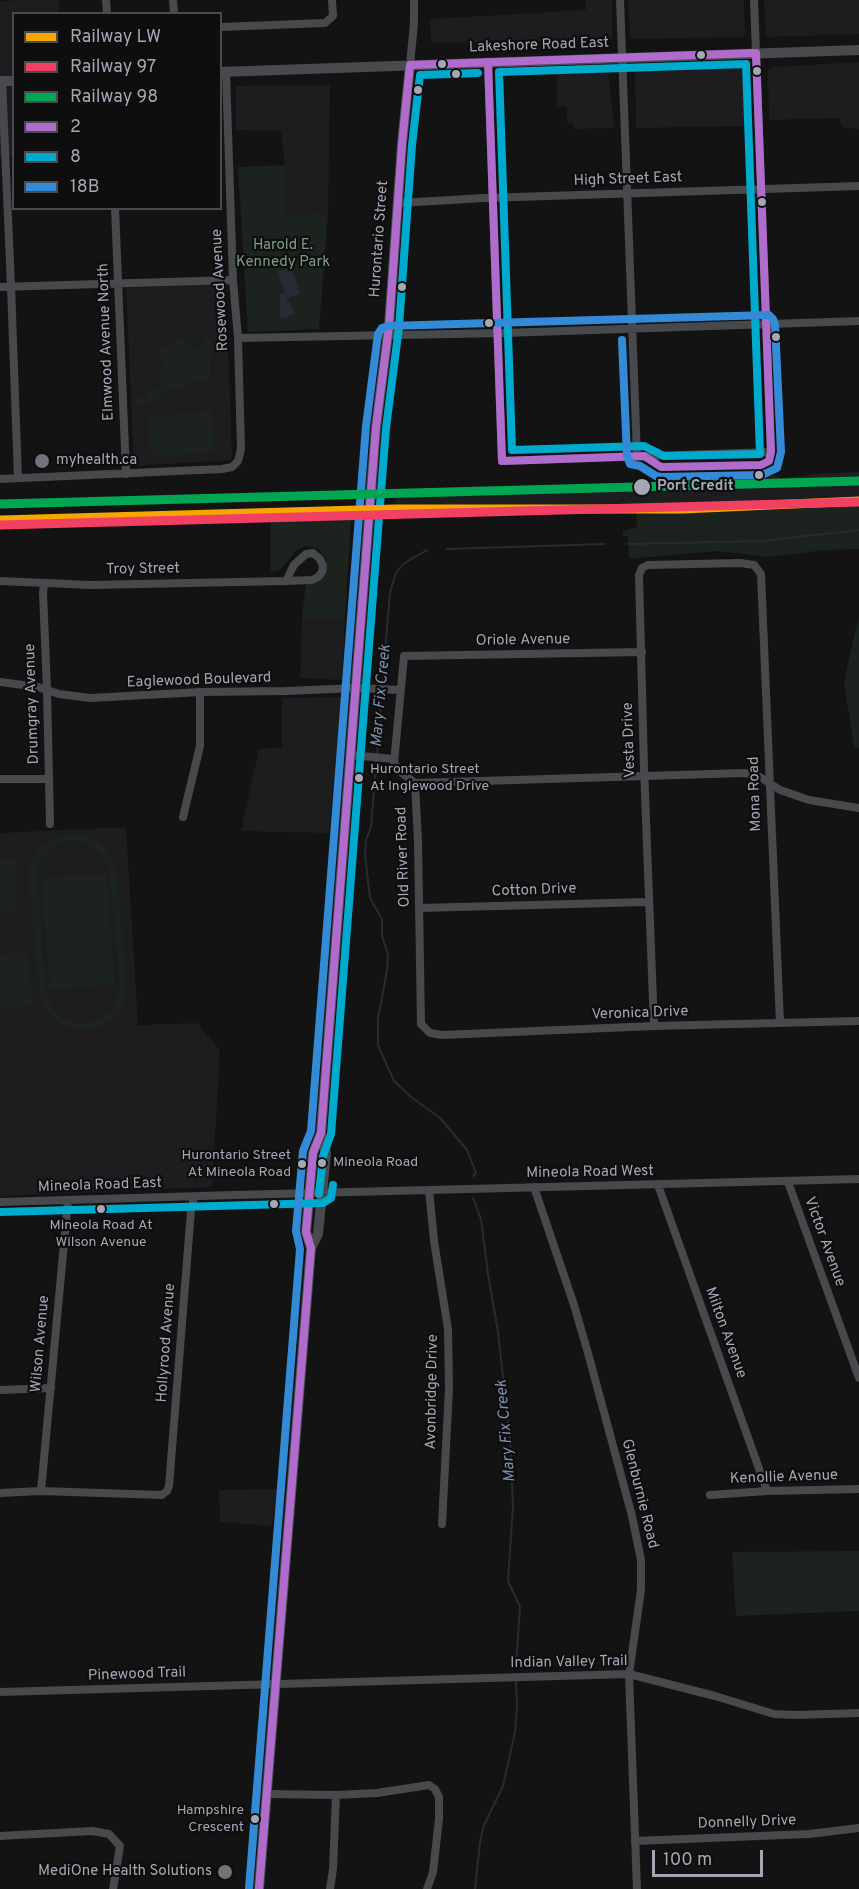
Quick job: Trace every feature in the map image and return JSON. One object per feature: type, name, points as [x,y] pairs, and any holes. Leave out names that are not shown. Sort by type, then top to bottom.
[{"type":"main road","name":"Lakeshore Road East","points":[[223,72],[859,50]]},
{"type":"main road","name":"Hurontario Street","points":[[311,1248],[306,1232],[309,1193],[313,1152],[321,1133],[376,427],[387,336],[410,65]]},
{"type":"main road","name":"Hurontario Street","points":[[259,1889],[311,1248],[318,1234],[326,1153],[321,1133]]},
{"type":"street","points":[[222,27],[325,23],[333,16],[332,0]]},
{"type":"street","points":[[410,65],[414,0]]},
{"type":"street","points":[[620,0],[637,456]]},
{"type":"street","points":[[488,62],[502,461],[771,452],[754,0]]},
{"type":"street","name":"Rosewood Avenue","points":[[126,474],[232,467],[238,461],[241,449],[238,338],[223,72]]},
{"type":"street","points":[[1,81],[12,286],[18,478]]},
{"type":"street","name":"High Street East","points":[[398,203],[492,197],[859,186]]},
{"type":"street","name":"Elmwood Avenue North","points":[[115,210],[126,474]]},
{"type":"street","points":[[0,287],[233,280]]},
{"type":"street","points":[[238,338],[498,333],[859,321]]},
{"type":"street","points":[[0,478],[126,474]]},
{"type":"street","name":"Vesta Drive","points":[[654,1026],[648,902],[639,575],[642,568],[648,565],[740,562],[754,565]]},
{"type":"street","name":"Mona Road","points":[[754,565],[761,574],[780,1023]]},
{"type":"street","name":"Troy Street","points":[[0,581],[91,585],[286,581]]},
{"type":"street","name":"Drumgray Avenue","points":[[44,584],[42,592],[50,824]]},
{"type":"street","name":"Oriole Avenue","points":[[400,690],[404,656],[642,652]]},
{"type":"street","name":"Eaglewood Boulevard","points":[[0,682],[90,698],[200,692],[357,688],[400,690]]},
{"type":"street","points":[[400,690],[394,763],[415,783],[744,773],[757,775],[780,790],[809,800],[859,808]]},
{"type":"street","points":[[183,817],[200,746],[200,692]]},
{"type":"street","points":[[351,755],[394,759]]},
{"type":"street","points":[[0,779],[49,779]]},
{"type":"street","name":"Old River Road","points":[[415,783],[420,908],[421,1024],[424,1029]]},
{"type":"street","name":"Cotton Drive","points":[[420,908],[648,902]]},
{"type":"street","name":"Veronica Drive","points":[[424,1029],[430,1033],[442,1035],[654,1026],[859,1021]]},
{"type":"street","name":"Mineola Road West","points":[[322,1193],[859,1179]]},
{"type":"street","name":"Victor Avenue","points":[[788,1182],[859,1378]]},
{"type":"street","name":"Milton Avenue","points":[[658,1185],[767,1491]]},
{"type":"street","name":"Glenburnie Road","points":[[534,1187],[588,1353],[632,1516],[641,1560],[641,1590],[629,1674],[637,1889]]},
{"type":"street","name":"Avonbridge Drive","points":[[429,1190],[434,1241],[448,1329],[449,1389],[442,1524]]},
{"type":"street","points":[[309,1193],[322,1193]]},
{"type":"street","name":"Mineola Road East","points":[[0,1202],[309,1193]]},
{"type":"street","name":"Hollyrood Avenue","points":[[41,1491],[162,1495],[167,1491],[194,1197]]},
{"type":"street","name":"Wilson Avenue","points":[[41,1491],[68,1200]]},
{"type":"street","points":[[0,1390],[51,1388]]},
{"type":"street","name":"Kenollie Avenue","points":[[710,1495],[859,1489]]},
{"type":"street","points":[[0,1492],[41,1491]]},
{"type":"street","name":"Indian Valley Trail","points":[[275,1684],[629,1674],[774,1714],[796,1716],[859,1713]]},
{"type":"street","name":"Pinewood Trail","points":[[0,1692],[275,1684]]},
{"type":"street","points":[[267,1794],[336,1795],[429,1785],[439,1797],[439,1819],[433,1872],[427,1889]]},
{"type":"street","points":[[330,1889],[336,1795]]},
{"type":"street","name":"Donnelly Drive","points":[[635,1841],[809,1834],[859,1828]]},
{"type":"street","points":[[0,1836],[92,1831],[109,1834],[120,1846],[113,1889]]},
{"type":"shaded area","points":[[59,0],[59,12],[12,12],[12,156],[0,157],[0,1]]},
{"type":"shaded area","points":[[586,0],[612,0],[612,40],[432,43],[430,19],[586,10]]},
{"type":"shaded area","points":[[628,0],[744,0],[745,34],[743,37],[633,39],[630,37]]},
{"type":"shaded area","points":[[764,0],[859,0],[859,34],[767,37]]},
{"type":"shaded area","points":[[859,62],[859,129],[844,128],[840,118],[769,120],[768,70],[771,67]]},
{"type":"shaded area","points":[[746,64],[749,121],[746,126],[636,128],[635,69]]},
{"type":"shaded area","points":[[608,70],[614,128],[574,128],[573,123],[567,123],[567,107],[557,107],[557,73]]},
{"type":"shaded area","points":[[330,85],[328,215],[322,213],[285,214],[285,165],[281,131],[236,130],[236,86]]},
{"type":"shaded area","points":[[292,267],[300,294],[286,298],[296,313],[280,318],[280,294],[285,294],[278,271]]},
{"type":"shaded area","points":[[221,284],[226,286],[231,460],[134,466],[126,288]]},
{"type":"shaded area","points":[[859,484],[859,505],[759,510],[394,514],[396,496]]},
{"type":"shaded area","points":[[302,618],[345,618],[342,680],[300,678]]},
{"type":"shaded area","points":[[341,697],[329,833],[241,831],[259,749],[282,747],[282,698]]},
{"type":"shaded area","points":[[126,827],[138,1025],[197,1023],[220,1050],[212,1187],[0,1196],[0,833]]},
{"type":"shaded area","points":[[277,1489],[272,1526],[220,1522],[219,1490]]},
{"type":"green space","name":"Harold E. Kennedy Park","points":[[285,165],[285,214],[322,213],[328,215],[319,329],[248,332],[238,167]]},
{"type":"green space","points":[[210,334],[210,381],[189,382],[188,388],[171,388],[156,402],[136,406],[135,398],[149,397],[149,391],[160,389],[159,373],[162,372],[160,348],[170,348],[179,337],[194,351]]},
{"type":"green space","points":[[212,411],[215,452],[151,457],[148,416]]},
{"type":"green space","points":[[859,472],[859,484],[807,486],[806,481],[766,482],[765,474],[781,478]]},
{"type":"green space","points":[[761,474],[762,481],[662,484],[662,478]]},
{"type":"green space","points":[[859,505],[859,549],[826,550],[768,557],[716,551],[629,559],[628,536],[623,536],[623,531],[637,527],[636,512],[759,510]]},
{"type":"green space","points":[[271,519],[351,519],[345,618],[302,618],[306,581],[324,572],[326,559],[319,549],[305,546],[297,550],[280,570],[271,572]]},
{"type":"green space","points":[[859,616],[859,748],[854,748],[844,681]]},
{"type":"green space","points":[[67,834],[82,834],[99,842],[109,853],[117,871],[127,995],[117,1014],[100,1027],[91,1030],[78,1030],[63,1025],[50,1014],[41,1000],[28,872],[40,847]],"holes":[[[70,841],[82,842],[94,847],[103,855],[109,867],[120,988],[117,1001],[110,1011],[100,1019],[88,1023],[63,1018],[54,1009],[46,992],[37,874],[40,862],[47,852],[58,844]]]},
{"type":"green space","points":[[0,858],[10,858],[15,862],[17,911],[11,913],[0,913]]},
{"type":"green space","points":[[106,873],[115,984],[50,990],[41,878]]},
{"type":"green space","points":[[14,952],[28,953],[32,1001],[28,1006],[0,1008],[0,956]]},
{"type":"green space","points":[[859,1551],[859,1611],[736,1616],[732,1552]]},
{"type":"waterway","name":"Mary Fix Creek","points":[[628,544],[762,541],[859,530]]},
{"type":"waterway","name":"Mary Fix Creek","points":[[447,549],[605,544]]},
{"type":"waterway","name":"Mary Fix Creek","points":[[382,687],[390,593],[393,582],[403,564],[427,550]]},
{"type":"waterway","name":"Mary Fix Creek","points":[[377,755],[382,692]]},
{"type":"waterway","name":"Mary Fix Creek","points":[[376,761],[371,827],[366,840],[365,855],[370,898],[382,919],[382,936],[388,954],[378,1019],[378,1045],[394,1081],[411,1097],[440,1118],[467,1150],[476,1173],[473,1176]]},
{"type":"waterway","name":"Mary Fix Creek","points":[[473,1198],[481,1219],[498,1332],[510,1440],[513,1506],[508,1581],[520,1607],[516,1664]]},
{"type":"waterway","name":"Mary Fix Creek","points":[[475,1889],[484,1825],[503,1786],[515,1732],[516,1681]]},
{"type":"rail line","name":"98","points":[[0,504],[859,481]]},
{"type":"rail line","name":"LW","points":[[0,520],[395,509],[683,509],[859,501]]},
{"type":"rail line","name":"97","points":[[0,525],[859,502]]},
{"type":"transit line","name":"2","points":[[410,65],[756,53],[771,452],[769,461],[761,465],[661,467],[644,456]]},
{"type":"transit line","name":"2","points":[[488,62],[502,461],[644,456]]},
{"type":"transit line","name":"8","points":[[746,64],[760,454],[664,456],[644,446],[512,450],[499,72],[746,64]]},
{"type":"transit line","name":"2","points":[[259,1889],[311,1248],[306,1232],[313,1153],[321,1133],[376,427],[389,326],[410,65]]},
{"type":"transit line","name":"8","points":[[319,1194],[323,1156],[331,1134],[386,428],[399,327],[412,145],[420,75],[478,73]]},
{"type":"transit line","name":"18B","points":[[249,1888],[300,1249],[296,1231],[303,1151],[311,1131],[366,426],[378,334],[382,328],[388,326],[769,315],[775,325],[781,452],[777,468],[762,475],[661,477],[640,466],[630,464],[627,456],[622,340]]},
{"type":"transit line","name":"8","points":[[0,1212],[323,1203],[331,1198],[333,1185]]},
{"type":"place","name":"myhealth.ca","points":[[42,461]]},
{"type":"place","name":"Port Credit","points":[[642,487]]},
{"type":"place","name":"Hurontario Street At Inglewood Drive","points":[[359,778]]},
{"type":"place","name":"Mineola Road","points":[[322,1163]]},
{"type":"place","name":"Hurontario Street At Mineola Road","points":[[302,1164]]},
{"type":"place","name":"Mineola Road At Wilson Avenue","points":[[101,1209]]},
{"type":"place","name":"Hampshire Crescent","points":[[255,1819]]},
{"type":"place","name":"MediOne Health Solutions","points":[[225,1872]]}]
